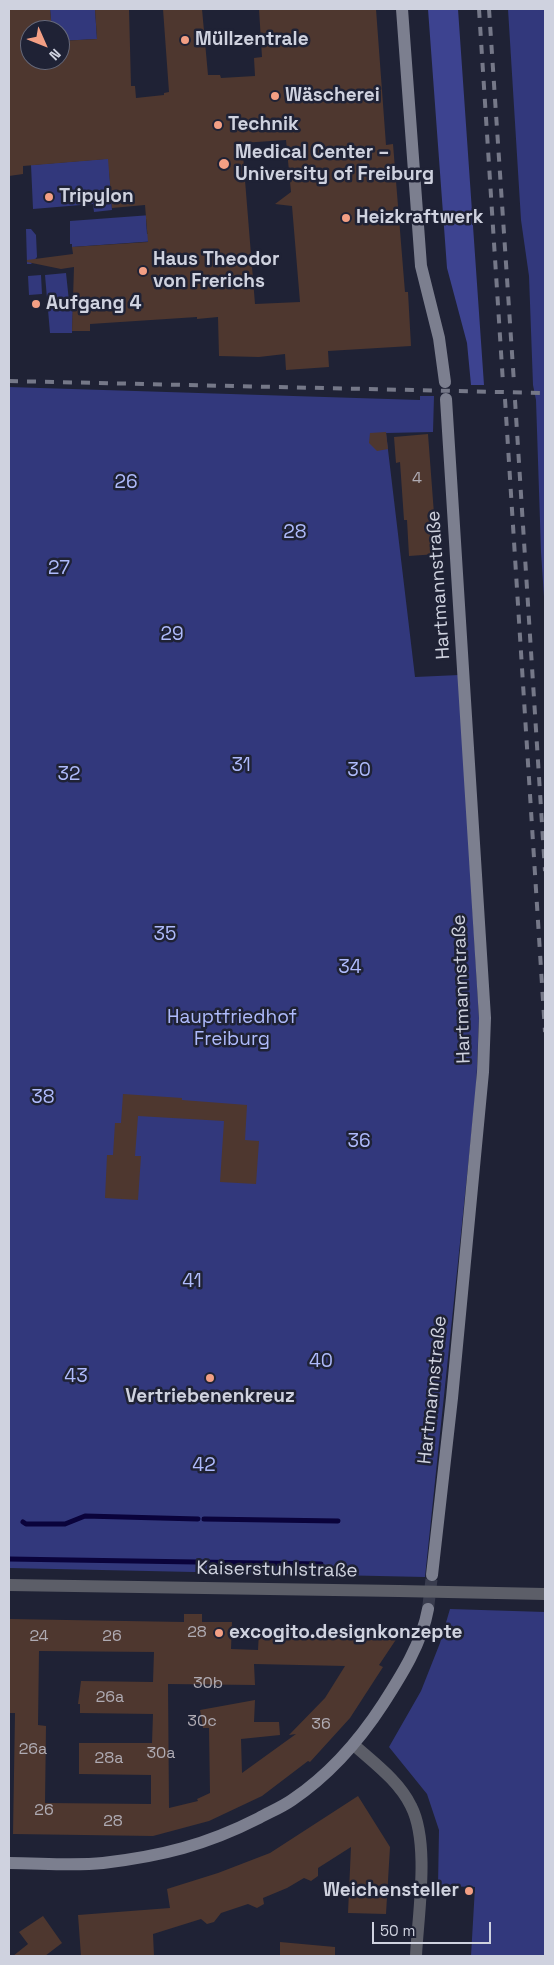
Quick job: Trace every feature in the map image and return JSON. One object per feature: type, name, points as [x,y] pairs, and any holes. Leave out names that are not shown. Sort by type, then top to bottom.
[{"type":"street","points":[[402,9],[421,266],[439,338],[445,382]]},
{"type":"street","name":"Hartmannstraße","points":[[432,1575],[452,1398],[483,1072],[485,1018],[446,399]]},
{"type":"street","name":"Kaiserstuhlstraße","points":[[9,1585],[545,1594]]},
{"type":"street","points":[[9,1863],[101,1863],[162,1855],[232,1832],[292,1801],[326,1774],[354,1745],[398,1680],[422,1632],[428,1609]]},
{"type":"street","points":[[354,1745],[395,1782],[411,1804],[419,1824],[422,1846],[416,1956]]},
{"type":"green space","points":[[50,9],[95,9],[97,39],[70,40],[70,20],[51,20]]},
{"type":"green space","points":[[508,9],[545,9],[545,612],[529,276],[521,220]]},
{"type":"green space","points":[[116,158],[109,167],[112,210],[94,212],[93,204],[33,209],[31,165]]},
{"type":"green space","points":[[151,215],[155,218],[146,219],[147,234],[161,234],[184,239],[72,247],[72,244],[70,244],[70,221]]},
{"type":"green space","points":[[26,229],[31,229],[36,235],[37,257],[31,264],[27,264]]},
{"type":"green space","points":[[66,273],[69,301],[73,308],[72,333],[50,333],[45,275]]},
{"type":"green space","points":[[41,275],[42,294],[29,295],[28,276]]},
{"type":"green space","name":"Hauptfriedhof Freiburg","points":[[9,387],[420,400],[420,396],[434,396],[433,432],[386,433],[415,677],[459,675],[479,1018],[476,1090],[425,1577],[9,1568]]},
{"type":"green space","points":[[450,1609],[545,1612],[545,1956],[471,1956],[475,1887],[438,1886],[439,1830],[427,1794],[389,1747],[421,1691],[440,1643]]},
{"type":"shaded area","points":[[428,9],[458,9],[484,385],[471,385],[467,343],[447,268]]},
{"type":"building","name":"Medical Center – University of Freiburg","points":[[9,9],[50,9],[51,20],[20,20],[20,70],[70,70],[70,40],[97,39],[95,9],[129,9],[131,86],[135,86],[136,98],[164,95],[164,93],[169,92],[163,9],[202,9],[208,75],[220,75],[221,78],[255,76],[254,58],[262,57],[259,9],[376,9],[386,145],[393,144],[405,292],[408,292],[411,346],[328,351],[329,367],[286,370],[285,354],[259,357],[219,356],[218,317],[90,324],[90,331],[72,331],[74,267],[61,269],[27,262],[27,260],[73,254],[72,247],[148,242],[145,205],[112,208],[108,159],[23,166],[23,174],[9,176]],"holes":[[[286,140],[291,192],[275,204],[292,206],[300,302],[255,304],[242,143]]]},
{"type":"building","points":[[386,432],[388,449],[377,451],[369,443],[370,433]]},
{"type":"building","points":[[428,434],[437,554],[409,556],[407,520],[404,520],[400,462],[396,463],[394,437]]},
{"type":"building","points":[[123,1094],[247,1105],[245,1140],[259,1141],[256,1184],[220,1182],[224,1121],[138,1116],[135,1156],[141,1156],[138,1200],[105,1198],[107,1155],[113,1155],[115,1123],[121,1123]]},
{"type":"building","points":[[184,1614],[202,1614],[202,1622],[232,1622],[231,1649],[258,1650],[259,1632],[399,1635],[379,1665],[383,1667],[350,1718],[310,1762],[308,1761],[262,1796],[209,1821],[153,1836],[13,1834],[15,1713],[9,1713],[9,1619],[184,1622]],"holes":[[[39,1651],[154,1652],[153,1682],[81,1681],[78,1704],[80,1704],[80,1713],[153,1714],[152,1743],[79,1743],[79,1774],[151,1775],[151,1804],[45,1803],[46,1726],[38,1725]],[[254,1664],[345,1666],[325,1698],[289,1735],[296,1734],[242,1773],[241,1739],[280,1735],[279,1722],[254,1722],[255,1700],[200,1710],[203,1728],[209,1728],[210,1793],[197,1799],[198,1801],[169,1808],[168,1684],[255,1685]]]},
{"type":"building","points":[[358,1796],[390,1847],[386,1914],[348,1913],[351,1847],[318,1868],[318,1876],[311,1881],[304,1878],[287,1888],[263,1898],[264,1904],[257,1908],[248,1904],[221,1913],[214,1922],[207,1924],[201,1919],[153,1934],[154,1956],[81,1956],[78,1915],[170,1908],[167,1889],[218,1873],[270,1853]]},
{"type":"building","points":[[43,1916],[62,1943],[45,1956],[13,1956],[28,1944],[19,1932]]},
{"type":"building","points":[[280,1942],[335,1947],[335,1956],[280,1956]]},
{"type":"waterway","points":[[23,1522],[26,1524],[65,1524],[85,1516],[198,1519]]},
{"type":"waterway","points":[[204,1519],[338,1521]]},
{"type":"waterway","points":[[9,1559],[321,1564]]},
{"type":"tunnel","points":[[428,1609],[432,1575]]},
{"type":"railway","points":[[479,9],[503,383]]},
{"type":"railway","points":[[489,9],[514,383]]},
{"type":"railway","points":[[9,381],[545,393]]},
{"type":"railway","points":[[505,399],[545,1032]]},
{"type":"railway","points":[[515,400],[545,871]]},
{"type":"place","name":"Müllzentrale","points":[[185,40]]},
{"type":"place","name":"Wäscherei","points":[[275,96]]},
{"type":"place","name":"Technik","points":[[218,125]]},
{"type":"place","name":"Medical Center – University of Freiburg","points":[[224,164]]},
{"type":"place","name":"Tripylon","points":[[49,197]]},
{"type":"place","name":"Heizkraftwerk","points":[[346,218]]},
{"type":"place","name":"Haus Theodor von Frerichs","points":[[143,271]]},
{"type":"place","name":"Aufgang 4","points":[[36,304]]},
{"type":"place","name":"Vertriebenenkreuz","points":[[210,1378]]},
{"type":"place","name":"excogito.designkonzepte","points":[[219,1633]]},
{"type":"place","name":"Weichensteller","points":[[469,1891]]},
{"type":"park label","name":"26","points":[[126,483]]},
{"type":"park label","name":"28","points":[[295,533]]},
{"type":"park label","name":"27","points":[[59,569]]},
{"type":"park label","name":"29","points":[[172,635]]},
{"type":"park label","name":"31","points":[[241,766]]},
{"type":"park label","name":"30","points":[[359,771]]},
{"type":"park label","name":"32","points":[[69,775]]},
{"type":"park label","name":"35","points":[[165,935]]},
{"type":"park label","name":"34","points":[[350,968]]},
{"type":"park label","name":"38","points":[[43,1098]]},
{"type":"park label","name":"36","points":[[359,1142]]},
{"type":"park label","name":"41","points":[[192,1282]]},
{"type":"park label","name":"40","points":[[321,1362]]},
{"type":"park label","name":"43","points":[[76,1377]]},
{"type":"park label","name":"42","points":[[204,1466]]}]
